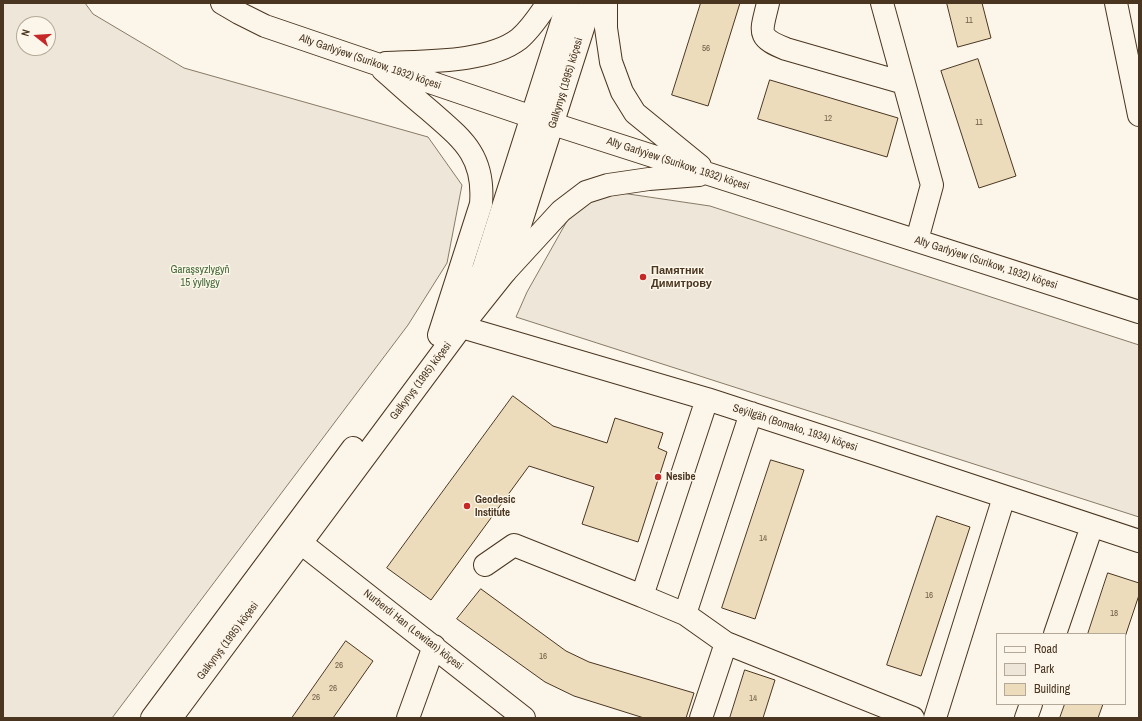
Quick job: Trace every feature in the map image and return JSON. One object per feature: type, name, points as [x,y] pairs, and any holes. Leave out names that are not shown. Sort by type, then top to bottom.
[{"type":"street","name":"Alty Garlyýew (Surikow, 1932) köçesi","points":[[222,3],[265,26],[532,117],[1139,312]]},
{"type":"street","points":[[376,64],[451,59],[478,55],[503,48],[519,39],[531,28],[548,3]]},
{"type":"street","name":"Galkynyş (1995) köçesi","points":[[171,718],[301,543],[450,328],[483,270],[568,3]]},
{"type":"street","name":"Galkynyş (1995) köçesi","points":[[152,718],[305,511],[450,328],[505,272],[591,3]]},
{"type":"street","points":[[606,3],[606,28],[611,62],[622,92],[635,114],[710,174]]},
{"type":"street","points":[[768,3],[763,32],[765,39],[786,49],[904,83]]},
{"type":"street","points":[[882,3],[932,185],[917,240]]},
{"type":"street","points":[[1116,3],[1139,115]]},
{"type":"street","points":[[376,64],[430,112],[447,125],[465,143],[474,157],[479,173],[482,187],[481,204],[450,328]]},
{"type":"street","points":[[505,272],[561,211],[586,192],[608,184],[710,174]]},
{"type":"street","name":"Seýilgäh (Bomako, 1934) köçesi","points":[[450,328],[707,399],[1139,541]]},
{"type":"street","points":[[642,596],[707,399]]},
{"type":"street","points":[[685,614],[751,413]]},
{"type":"street","points":[[935,718],[1004,497]]},
{"type":"street","points":[[1055,633],[1092,526]]},
{"type":"street","name":"Nurberdi Han (Lewitan) köçesi","points":[[301,543],[524,718]]},
{"type":"street","points":[[486,565],[514,545],[685,614],[726,643],[913,718]]},
{"type":"street","points":[[701,718],[726,643]]},
{"type":"street","points":[[408,718],[434,646]]},
{"type":"street","points":[[1026,718],[1031,705]]},
{"type":"green space","name":"Garaşsyzlygyň 15 ýyllygy","points":[[3,3],[85,3],[93,14],[184,68],[428,137],[462,185],[447,263],[408,325],[112,718],[3,718]]},
{"type":"green space","points":[[608,191],[710,206],[1139,345],[1139,517],[516,317],[527,292],[567,221],[594,197]]},
{"type":"building","points":[[701,3],[740,3],[708,106],[672,95]]},
{"type":"building","points":[[947,3],[982,3],[991,38],[958,47]]},
{"type":"building","points":[[978,59],[1016,176],[979,188],[941,71]]},
{"type":"building","points":[[770,80],[898,118],[887,157],[758,119]]},
{"type":"building","name":"Geodesic Institute","points":[[513,396],[553,426],[607,443],[615,418],[663,433],[658,448],[667,452],[638,542],[582,524],[594,487],[529,466],[431,600],[387,568]]},
{"type":"building","points":[[771,460],[804,470],[755,619],[722,608]]},
{"type":"building","points":[[937,516],[970,527],[921,676],[887,665]]},
{"type":"building","points":[[1108,573],[1139,583],[1139,595],[1126,634],[1088,633]]},
{"type":"building","points":[[481,589],[566,651],[589,662],[694,693],[686,718],[644,718],[574,696],[545,682],[457,619]]},
{"type":"building","points":[[346,641],[373,661],[333,718],[292,718]]},
{"type":"building","points":[[745,670],[775,680],[763,718],[730,718]]},
{"type":"building","points":[[1065,705],[1103,705],[1098,718],[1060,718]]},
{"type":"place","name":"Памятник Димитрову","points":[[643,277]]},
{"type":"place","name":"Nesibe","points":[[658,477]]},
{"type":"place","name":"Geodesic Institute","points":[[467,506]]}]
